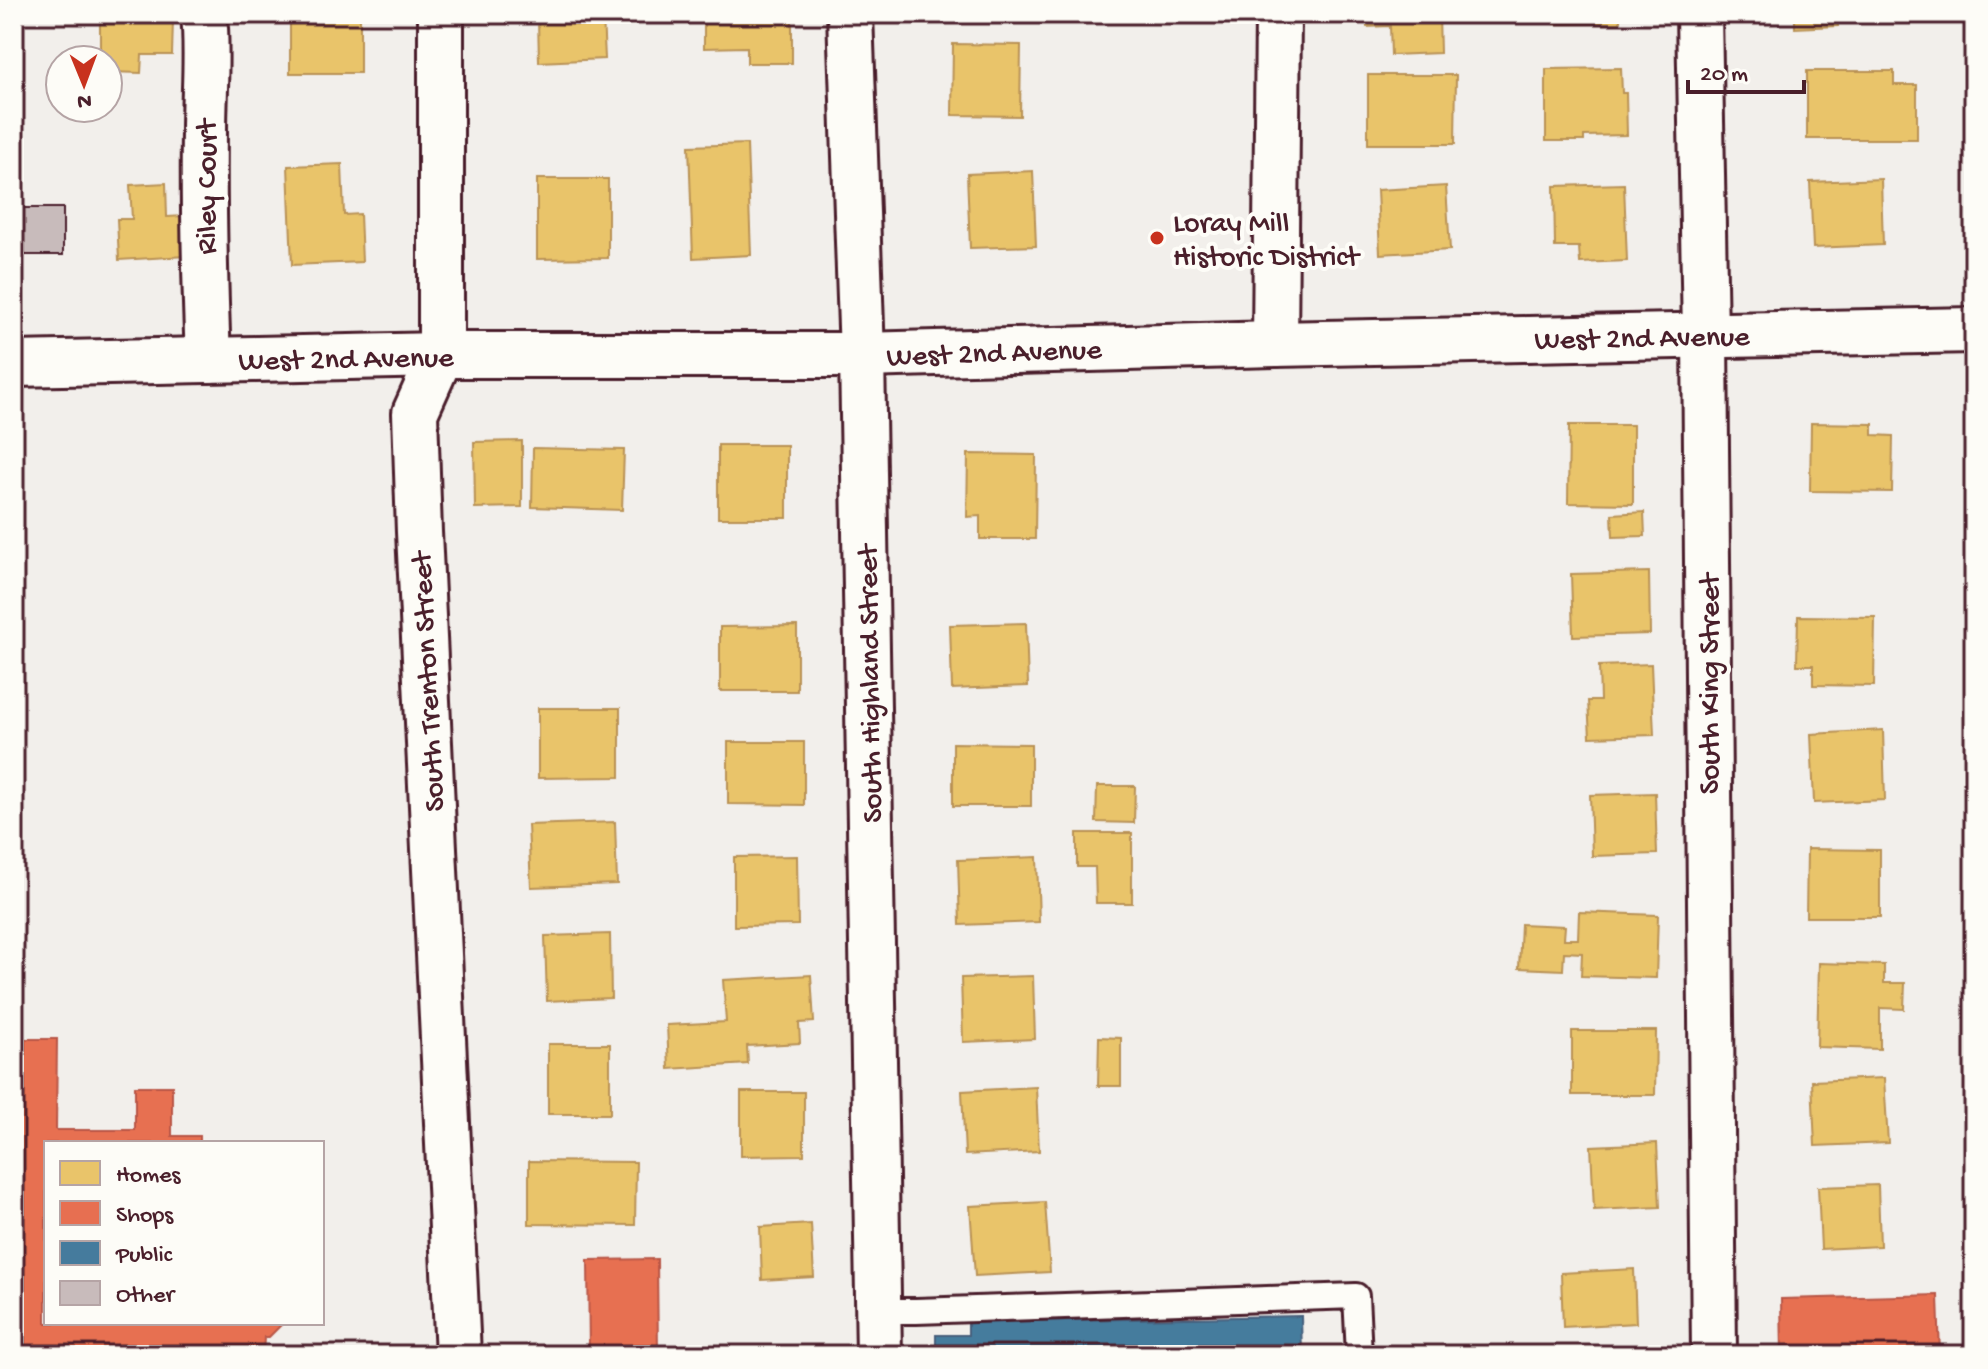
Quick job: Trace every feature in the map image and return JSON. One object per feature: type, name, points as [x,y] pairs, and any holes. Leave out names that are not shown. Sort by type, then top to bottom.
[{"type":"street","name":"Riley Court","points":[[204,14],[204,247],[208,360]]},
{"type":"street","name":"South Trenton Street","points":[[441,14],[441,355],[415,413],[458,1355]]},
{"type":"street","name":"South Highland Street","points":[[850,14],[862,355],[879,1355]]},
{"type":"street","points":[[1275,344],[1278,14]]},
{"type":"street","name":"South King Street","points":[[1699,14],[1705,335],[1714,1355]]},
{"type":"street","name":"West 2nd Avenue","points":[[14,364],[441,355],[862,355],[1974,330]]},
{"type":"lane","points":[[879,1311],[1356,1296],[1359,1355]]},
{"type":"building: Homes","points":[[100,14],[142,14],[142,20],[173,20],[172,55],[142,55],[141,73],[124,72],[124,44],[100,44]]},
{"type":"building: Homes","points":[[321,14],[360,14],[360,73],[290,73],[290,19],[321,19]]},
{"type":"building: Homes","points":[[704,14],[792,14],[792,63],[747,63],[747,47],[704,48]]},
{"type":"building: Homes","points":[[1367,14],[1439,14],[1440,53],[1391,55],[1390,26],[1367,27]]},
{"type":"building: Homes","points":[[1555,14],[1620,14],[1620,23],[1555,24]]},
{"type":"building: Homes","points":[[1795,14],[1838,14],[1838,26],[1795,28]]},
{"type":"building: Homes","points":[[603,16],[605,59],[539,62],[538,19]]},
{"type":"building: Homes","points":[[953,44],[1021,45],[1020,116],[952,115]]},
{"type":"building: Homes","points":[[1621,68],[1622,93],[1626,93],[1627,135],[1584,136],[1584,141],[1546,141],[1546,69]]},
{"type":"building: Homes","points":[[1807,71],[1894,71],[1894,85],[1917,85],[1917,139],[1807,139]]},
{"type":"building: Homes","points":[[1368,75],[1456,75],[1455,144],[1368,144]]},
{"type":"building: Homes","points":[[747,144],[751,255],[693,258],[689,146]]},
{"type":"building: Homes","points":[[342,164],[344,215],[360,214],[362,262],[292,265],[288,166]]},
{"type":"building: Homes","points":[[1033,171],[1036,246],[970,248],[967,174]]},
{"type":"building: Homes","points":[[537,179],[608,179],[608,258],[537,259]]},
{"type":"building: Homes","points":[[1881,179],[1883,245],[1813,248],[1810,182]]},
{"type":"building: Homes","points":[[166,183],[167,217],[184,216],[186,256],[119,260],[117,219],[132,219],[130,185]]},
{"type":"building: Homes","points":[[1624,184],[1627,261],[1580,263],[1579,247],[1555,247],[1554,186]]},
{"type":"building: Homes","points":[[1446,186],[1450,250],[1380,254],[1377,190]]},
{"type":"building: Homes","points":[[1811,423],[1873,424],[1873,435],[1893,436],[1892,492],[1810,491]]},
{"type":"building: Homes","points":[[1569,425],[1633,425],[1633,504],[1568,503]]},
{"type":"building: Homes","points":[[522,441],[522,507],[475,508],[474,442]]},
{"type":"building: Homes","points":[[718,445],[787,445],[787,518],[718,518]]},
{"type":"building: Homes","points":[[533,448],[624,450],[622,510],[532,507]]},
{"type":"building: Homes","points":[[968,454],[1036,455],[1035,539],[980,539],[980,516],[967,517]]},
{"type":"building: Homes","points":[[1644,512],[1645,536],[1613,537],[1612,514]]},
{"type":"building: Homes","points":[[1649,572],[1650,634],[1573,636],[1571,574]]},
{"type":"building: Homes","points":[[1798,616],[1875,617],[1874,686],[1813,685],[1813,665],[1797,665]]},
{"type":"building: Homes","points":[[1026,623],[1028,686],[952,689],[950,625]]},
{"type":"building: Homes","points":[[797,626],[797,691],[720,691],[720,627]]},
{"type":"building: Homes","points":[[1651,664],[1654,735],[1590,737],[1588,701],[1600,701],[1599,666]]},
{"type":"building: Homes","points":[[538,708],[620,708],[620,777],[538,778]]},
{"type":"building: Homes","points":[[1883,730],[1885,800],[1814,803],[1811,734]]},
{"type":"building: Homes","points":[[728,742],[804,742],[804,805],[728,804]]},
{"type":"building: Homes","points":[[953,743],[1031,744],[1031,806],[953,806]]},
{"type":"building: Homes","points":[[1097,786],[1135,786],[1134,823],[1096,822]]},
{"type":"building: Homes","points":[[1655,793],[1657,854],[1592,856],[1590,795]]},
{"type":"building: Homes","points":[[615,822],[617,884],[531,887],[528,825]]},
{"type":"building: Homes","points":[[1077,833],[1132,833],[1132,903],[1096,903],[1095,867],[1077,867]]},
{"type":"building: Homes","points":[[1807,849],[1880,850],[1880,917],[1806,917]]},
{"type":"building: Homes","points":[[797,856],[798,925],[734,926],[734,857]]},
{"type":"building: Homes","points":[[1037,857],[1039,922],[960,925],[958,860]]},
{"type":"building: Homes","points":[[1579,912],[1658,915],[1656,978],[1581,976],[1582,953],[1564,952],[1563,970],[1519,968],[1521,924],[1565,926],[1564,939],[1578,939]]},
{"type":"building: Homes","points":[[610,934],[611,998],[547,1001],[545,936]]},
{"type":"building: Homes","points":[[1819,963],[1884,965],[1884,983],[1905,983],[1904,1009],[1880,1008],[1880,1049],[1817,1047]]},
{"type":"building: Homes","points":[[811,975],[814,1022],[799,1023],[800,1043],[747,1046],[748,1064],[669,1069],[667,1025],[726,1022],[723,980]]},
{"type":"building: Homes","points":[[1033,976],[1035,1039],[963,1042],[961,978]]},
{"type":"building: Homes","points":[[1572,1031],[1656,1031],[1655,1095],[1572,1095]]},
{"type":"building: Homes","points":[[1099,1037],[1121,1038],[1121,1086],[1098,1086]]},
{"type":"building: Homes","points":[[548,1044],[610,1044],[610,1114],[548,1114]]},
{"type":"building: Homes","points":[[1884,1078],[1888,1143],[1815,1146],[1812,1081]]},
{"type":"building: Homes","points":[[1036,1087],[1039,1151],[965,1155],[962,1091]]},
{"type":"building: Homes","points":[[741,1092],[804,1092],[804,1155],[741,1156]]},
{"type":"building: Homes","points":[[1657,1143],[1660,1207],[1594,1210],[1591,1146]]},
{"type":"building: Homes","points":[[529,1161],[636,1162],[635,1225],[529,1224]]},
{"type":"building: Homes","points":[[1878,1185],[1880,1246],[1821,1249],[1818,1187]]},
{"type":"building: Homes","points":[[1045,1202],[1050,1272],[975,1276],[970,1206]]},
{"type":"building: Homes","points":[[811,1224],[814,1277],[762,1280],[760,1227]]},
{"type":"building: Homes","points":[[1634,1269],[1636,1323],[1563,1327],[1561,1273]]},
{"type":"building: Shops","points":[[14,1039],[57,1039],[56,1130],[135,1130],[135,1086],[172,1086],[172,1136],[200,1136],[200,1141],[44,1141],[44,1325],[281,1325],[269,1337],[264,1337],[263,1355],[14,1355]]},
{"type":"building: Shops","points":[[657,1259],[658,1355],[589,1355],[588,1260]]},
{"type":"building: Shops","points":[[1938,1295],[1940,1355],[1782,1355],[1781,1299]]},
{"type":"building: Public","points":[[1301,1316],[1302,1355],[936,1355],[936,1335],[968,1335],[968,1322]]},
{"type":"building: Other","points":[[14,208],[63,208],[63,255],[14,255]]},
{"type":"place","name":"Loray Mill Historic District","points":[[1157,238]]}]
